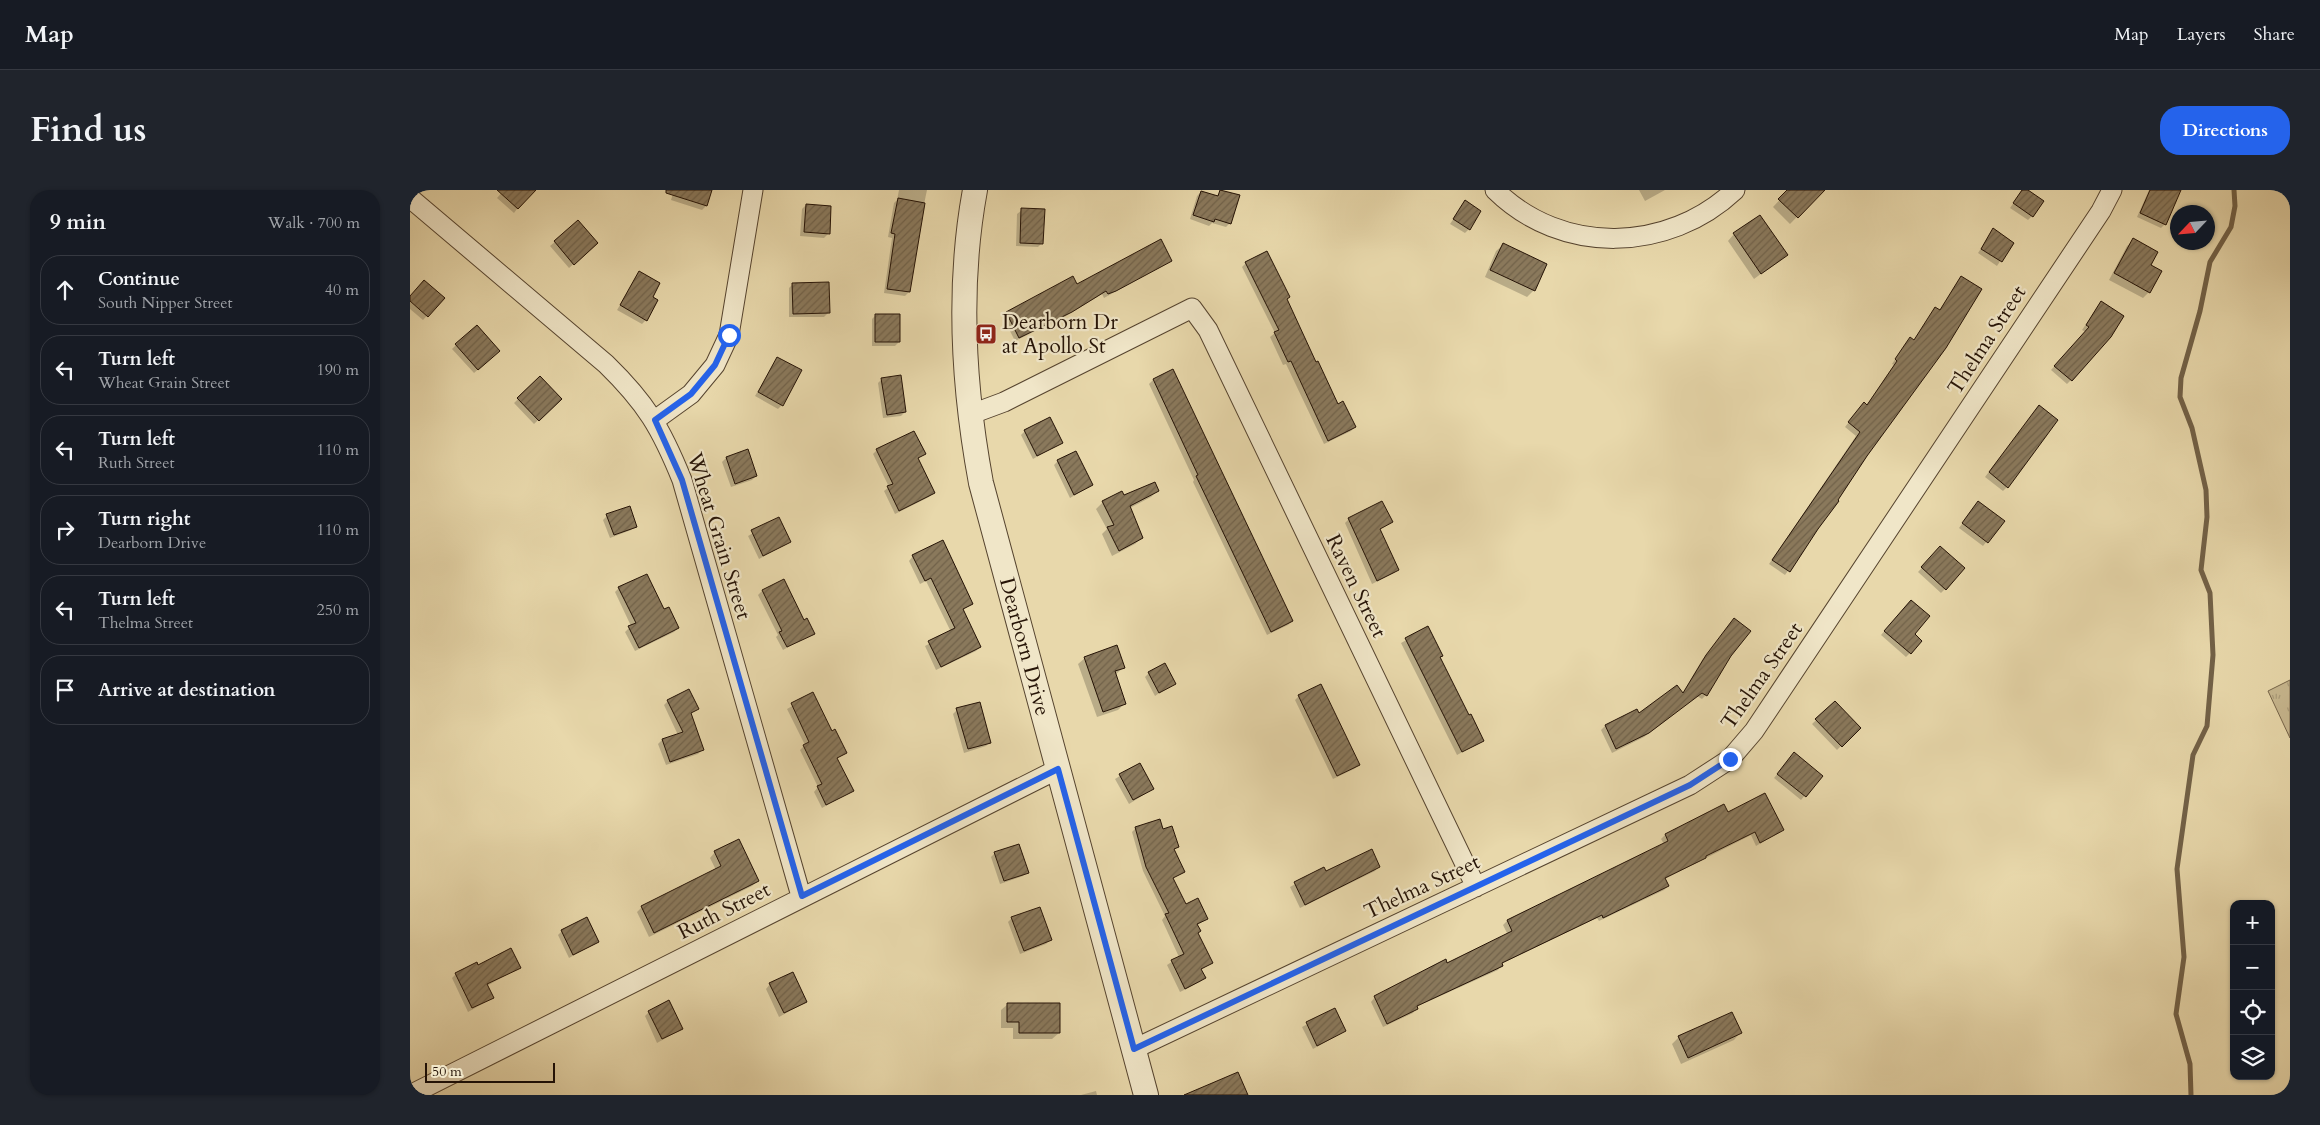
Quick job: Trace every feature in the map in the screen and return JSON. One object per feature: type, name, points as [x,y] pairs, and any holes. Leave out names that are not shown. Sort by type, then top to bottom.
[{"type":"street","points":[[655,420],[691,394],[715,365],[729,335],[753,190]]},
{"type":"street","name":"Dearborn Drive","points":[[975,190],[963,282],[969,415],[985,502],[1146,1095]]},
{"type":"street","points":[[1495,190],[1523,213],[1543,223],[1578,235],[1616,238],[1642,237],[1686,224],[1709,212],[1735,190]]},
{"type":"street","name":"Thelma Street","points":[[1134,1049],[1690,785],[1730,759],[1754,732],[2101,211],[2112,190]]},
{"type":"street","name":"Wheat Grain Street","points":[[414,196],[606,364],[629,387],[655,420],[682,480],[802,896]]},
{"type":"street","name":"Raven Street","points":[[969,415],[1004,402],[1192,308],[1208,330],[1476,887]]},
{"type":"street","name":"Ruth Street","points":[[410,1095],[802,896],[1058,769]]},
{"type":"green space","points":[[2290,680],[2290,738],[2268,691]]},
{"type":"building","points":[[497,190],[536,190],[518,209]]},
{"type":"building","points":[[666,190],[712,190],[707,206],[666,193]]},
{"type":"building","points":[[1220,190],[1240,195],[1231,224],[1215,219],[1214,222],[1193,215],[1201,191],[1218,196]]},
{"type":"building","points":[[1787,190],[1825,190],[1798,218],[1778,199]]},
{"type":"building","points":[[2022,190],[2028,190],[2044,201],[2033,217],[2013,203]]},
{"type":"building","points":[[2150,190],[2181,190],[2175,205],[2170,205],[2170,216],[2166,225],[2140,213]]},
{"type":"building","points":[[898,198],[925,203],[910,292],[887,289],[895,234],[891,233]]},
{"type":"building","points":[[1465,200],[1481,211],[1470,230],[1453,219]]},
{"type":"building","points":[[806,204],[831,206],[830,234],[804,232]]},
{"type":"building","points":[[1021,208],[1045,209],[1043,244],[1020,243]]},
{"type":"building","points":[[1760,215],[1788,255],[1761,274],[1733,233]]},
{"type":"building","points":[[578,220],[598,243],[574,265],[554,241]]},
{"type":"building","points":[[1993,228],[2014,243],[2002,262],[1981,249]]},
{"type":"building","points":[[2133,238],[2158,252],[2151,265],[2162,271],[2150,293],[2114,273]]},
{"type":"building","points":[[1161,239],[1172,261],[1116,291],[1108,294],[1106,291],[1072,312],[1019,338],[1006,312],[1073,276],[1077,284]]},
{"type":"building","points":[[1503,243],[1547,264],[1535,291],[1490,270]]},
{"type":"building","points":[[1267,251],[1290,297],[1287,299],[1316,362],[1318,361],[1338,404],[1343,401],[1356,427],[1328,441],[1291,361],[1288,362],[1274,332],[1279,330],[1245,262]]},
{"type":"building","points":[[639,271],[660,283],[653,297],[658,300],[647,321],[620,305]]},
{"type":"building","points":[[1961,276],[1982,289],[1946,348],[1867,456],[1839,501],[1790,572],[1772,560],[1860,432],[1848,422],[1864,402],[1867,405],[1897,361],[1895,359],[1910,337],[1914,340],[1935,307],[1940,310]]},
{"type":"building","points":[[424,280],[445,298],[428,317],[410,301],[410,296]]},
{"type":"building","points":[[829,282],[830,313],[793,314],[792,283]]},
{"type":"building","points":[[2101,301],[2124,316],[2111,337],[2072,381],[2054,366],[2089,327],[2086,325]]},
{"type":"building","points":[[875,314],[900,314],[900,342],[875,342]]},
{"type":"building","points":[[477,325],[500,351],[478,370],[455,344]]},
{"type":"building","points":[[777,357],[802,370],[783,406],[758,392]]},
{"type":"building","points":[[1173,369],[1293,621],[1271,632],[1196,476],[1198,475],[1153,379]]},
{"type":"building","points":[[901,375],[906,412],[887,415],[881,378]]},
{"type":"building","points":[[540,376],[562,399],[539,421],[517,398]]},
{"type":"building","points":[[2039,405],[2058,420],[2008,488],[1989,472]]},
{"type":"building","points":[[1050,417],[1063,443],[1037,456],[1024,430]]},
{"type":"building","points":[[914,431],[926,454],[918,458],[935,493],[899,511],[887,486],[893,484],[876,449]]},
{"type":"building","points":[[748,449],[757,476],[735,484],[726,457]]},
{"type":"building","points":[[1076,451],[1093,485],[1074,495],[1057,460]]},
{"type":"building","points":[[1155,482],[1159,491],[1130,506],[1143,538],[1119,551],[1107,527],[1114,525],[1102,501],[1122,491],[1124,495]]},
{"type":"building","points":[[1382,501],[1393,522],[1380,529],[1399,570],[1377,581],[1348,518]]},
{"type":"building","points":[[1978,501],[2005,521],[1988,543],[1962,523]]},
{"type":"building","points":[[630,506],[637,527],[614,535],[606,514]]},
{"type":"building","points":[[779,517],[791,542],[763,556],[751,530]]},
{"type":"building","points":[[943,540],[973,604],[963,609],[981,647],[941,667],[928,641],[955,628],[931,578],[925,581],[912,555]]},
{"type":"building","points":[[1940,546],[1965,568],[1946,590],[1921,567]]},
{"type":"building","points":[[647,574],[664,609],[669,607],[679,628],[639,648],[628,626],[636,623],[618,587]]},
{"type":"building","points":[[784,579],[804,620],[807,618],[815,634],[787,647],[779,632],[782,631],[762,590]]},
{"type":"building","points":[[1911,600],[1930,616],[1915,634],[1922,641],[1911,654],[1884,631]]},
{"type":"building","points":[[1734,618],[1751,631],[1731,656],[1707,696],[1702,693],[1649,733],[1616,749],[1605,725],[1637,709],[1639,713],[1677,685],[1683,693],[1706,655]]},
{"type":"building","points":[[1428,626],[1443,656],[1440,657],[1484,741],[1462,752],[1405,638]]},
{"type":"building","points":[[1117,645],[1125,668],[1115,671],[1126,704],[1103,712],[1084,657]]},
{"type":"building","points":[[1165,663],[1176,684],[1159,693],[1148,672]]},
{"type":"building","points":[[1321,684],[1360,765],[1337,776],[1298,695]]},
{"type":"building","points":[[689,689],[699,709],[691,713],[704,750],[670,762],[662,739],[683,732],[667,700]]},
{"type":"building","points":[[813,692],[832,731],[835,729],[847,753],[837,758],[854,791],[826,805],[817,786],[822,784],[803,745],[809,742],[791,703]]},
{"type":"building","points":[[1835,701],[1861,728],[1842,747],[1815,719]]},
{"type":"building","points":[[980,702],[991,743],[968,749],[956,708]]},
{"type":"building","points":[[1794,752],[1823,776],[1806,797],[1777,774]]},
{"type":"building","points":[[1140,763],[1154,789],[1133,800],[1119,774]]},
{"type":"building","points":[[1765,793],[1784,830],[1760,843],[1755,832],[1665,878],[1669,886],[1603,918],[1602,915],[1502,963],[1503,966],[1417,1006],[1418,1009],[1387,1024],[1374,996],[1446,959],[1447,963],[1512,931],[1507,920],[1668,841],[1665,834],[1724,804],[1728,812]]},
{"type":"building","points":[[1160,819],[1163,829],[1172,826],[1179,847],[1174,849],[1185,872],[1173,878],[1186,904],[1198,898],[1208,919],[1197,924],[1201,931],[1198,933],[1213,963],[1201,969],[1206,978],[1185,989],[1171,960],[1184,954],[1165,914],[1169,913],[1146,867],[1135,827]]},
{"type":"building","points":[[739,839],[759,881],[654,933],[641,906],[721,866],[714,851]]},
{"type":"building","points":[[1019,844],[1029,873],[1004,881],[994,852]]},
{"type":"building","points":[[1372,849],[1380,867],[1305,905],[1294,882],[1324,867],[1326,871]]},
{"type":"building","points":[[1040,907],[1052,940],[1024,951],[1011,917]]},
{"type":"building","points":[[587,917],[599,942],[573,955],[561,930]]},
{"type":"building","points":[[511,948],[521,968],[487,984],[494,998],[472,1008],[455,973],[477,962],[478,965]]},
{"type":"building","points":[[793,972],[807,1002],[784,1013],[769,983]]},
{"type":"building","points":[[669,1000],[683,1029],[662,1039],[648,1011]]},
{"type":"building","points":[[1007,1003],[1060,1003],[1060,1033],[1019,1033],[1019,1022],[1007,1022]]},
{"type":"building","points":[[1335,1008],[1346,1031],[1317,1046],[1306,1022]]},
{"type":"building","points":[[1732,1012],[1742,1033],[1688,1058],[1678,1036]]},
{"type":"building","points":[[1238,1072],[1248,1095],[1184,1095]]},
{"type":"waterway","points":[[2191,1095],[2190,1064],[2176,1014],[2184,957],[2177,869],[2193,755],[2207,726],[2213,655],[2210,593],[2201,570],[2207,517],[2206,490],[2192,428],[2180,397],[2181,378],[2200,311],[2210,262],[2231,227],[2235,206],[2234,190]]},
{"type":"place","name":"Dearborn Dr at Apollo St","points":[[986,334]]},
{"type":"route","points":[[729,335],[715,365],[691,394],[655,420],[682,480],[754,736],[802,896],[1058,769],[1134,1049],[1690,785],[1730,759]]}]
